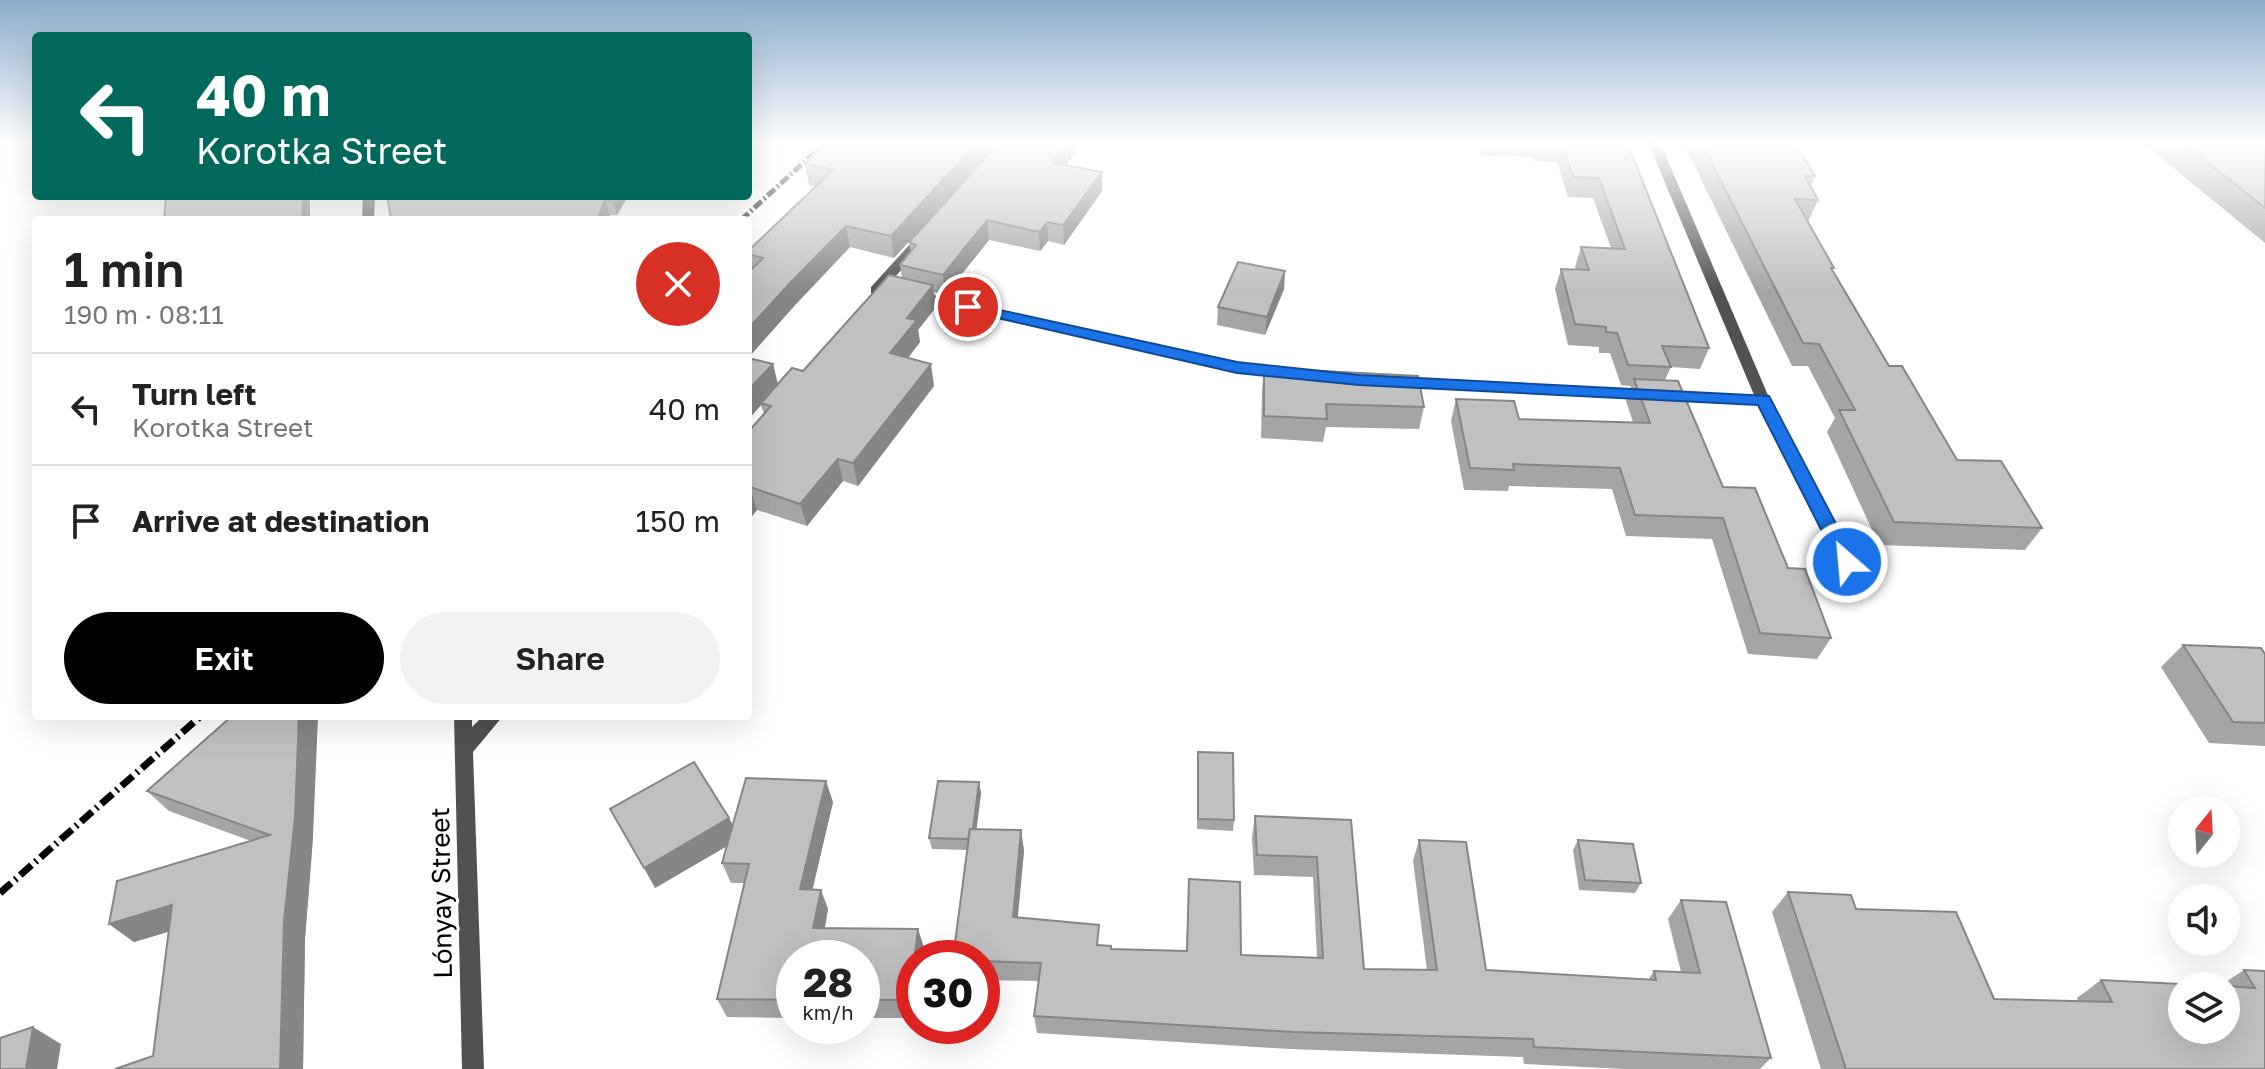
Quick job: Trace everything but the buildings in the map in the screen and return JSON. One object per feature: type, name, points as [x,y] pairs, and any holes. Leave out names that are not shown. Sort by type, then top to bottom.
[{"type":"street","points":[[1675,192],[1763,400],[1847,562]]},
{"type":"street","points":[[939,220],[874,293],[1237,367],[1298,374]]},
{"type":"street","points":[[1390,381],[1763,400]]},
{"type":"street","name":"Lónyay Street","points":[[463,720],[473,1069]]},
{"type":"street","points":[[465,748],[490,720]]},
{"type":"railway","points":[[745,216],[772,192]]},
{"type":"railway","points":[[0,893],[196,720]]},
{"type":"route","points":[[968,307],[1237,367],[1359,380],[1763,400],[1847,562]]}]
